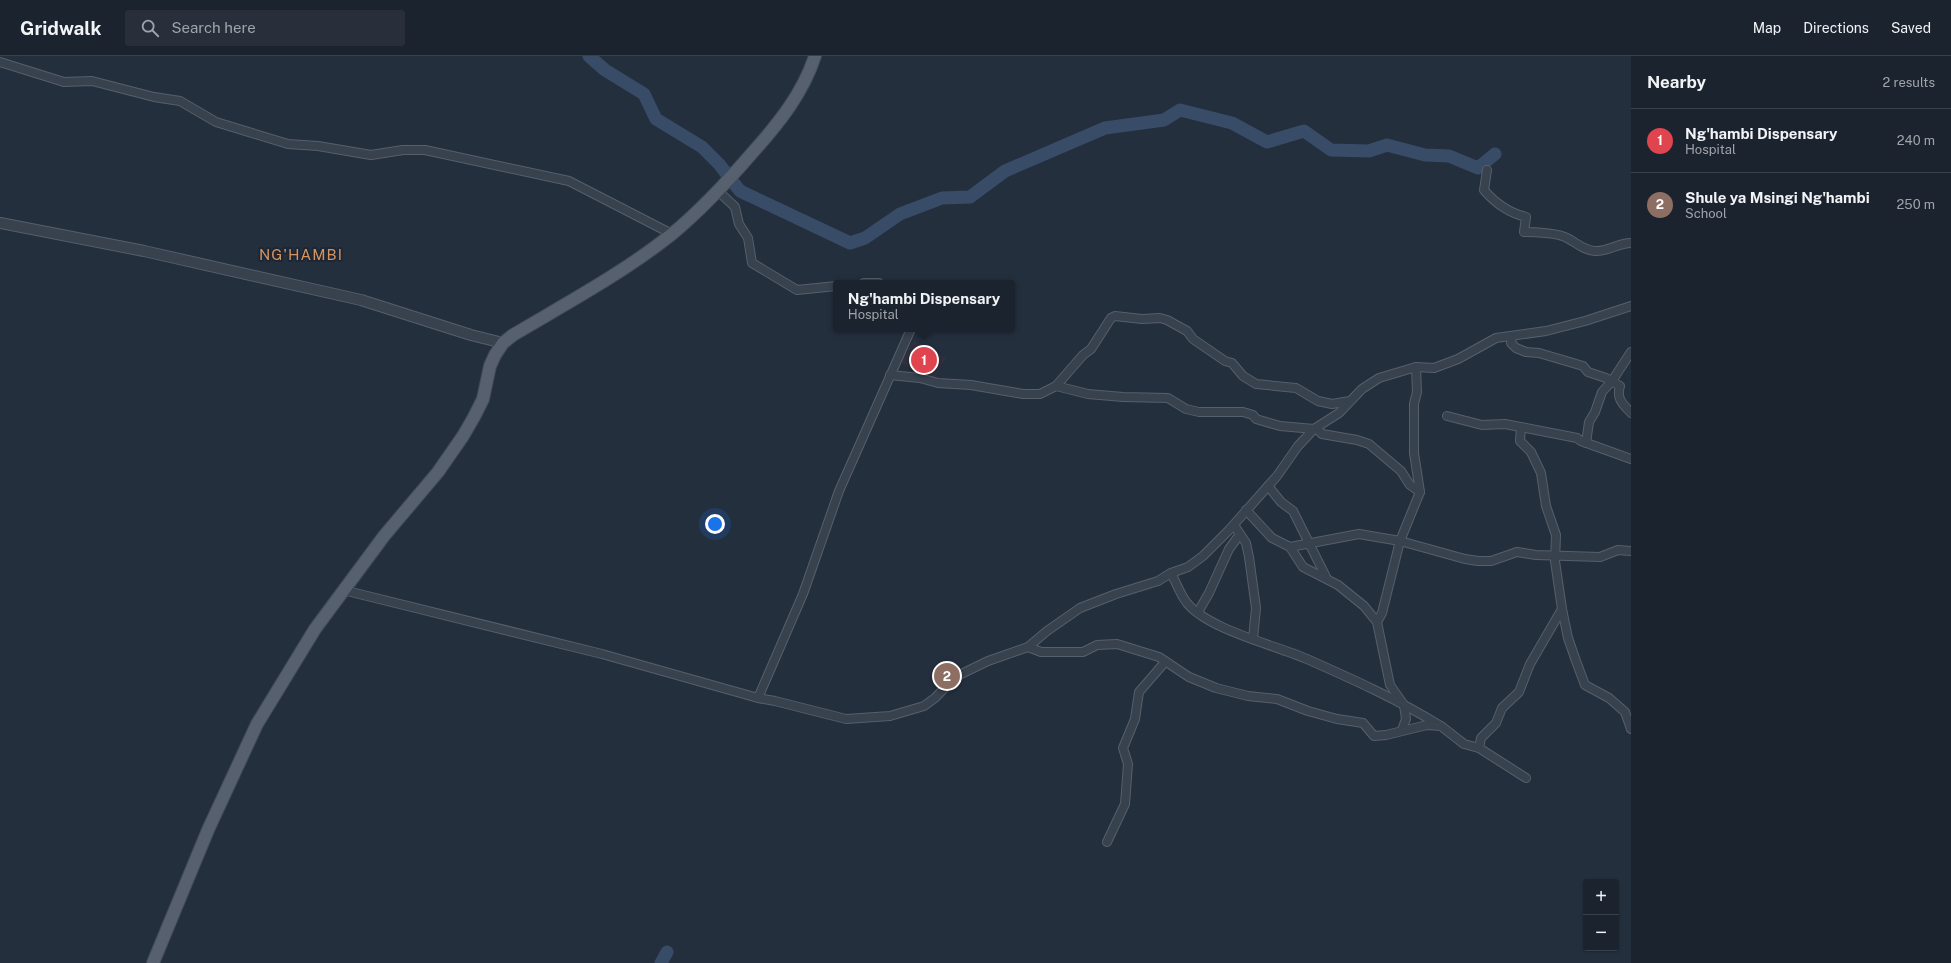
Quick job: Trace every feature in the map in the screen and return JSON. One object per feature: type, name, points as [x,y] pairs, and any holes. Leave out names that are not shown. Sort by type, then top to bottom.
[{"type":"main road","points":[[153,963],[211,823],[257,724],[315,629],[384,536],[438,472],[463,436],[483,399],[490,366],[503,343],[513,335],[609,279],[672,234],[738,170],[794,101],[815,56]]},
{"type":"street","points":[[0,62],[64,82],[92,81],[154,97],[180,101],[216,122],[282,142],[371,155],[403,150],[425,150],[569,181],[672,234]]},
{"type":"street","points":[[1487,170],[1484,190],[1492,199],[1513,214],[1526,217],[1524,232],[1562,236],[1579,246],[1594,251],[1601,251],[1619,244],[1631,243]]},
{"type":"street","points":[[717,190],[735,207],[739,224],[748,238],[752,263],[797,290],[833,286]]},
{"type":"street","points":[[0,223],[144,251],[361,300],[471,336],[503,343]]},
{"type":"street","points":[[343,590],[602,654],[758,698],[846,719],[890,716],[924,706],[935,698],[955,677],[988,661],[1028,647],[1047,631],[1080,608],[1116,594],[1158,581],[1171,573],[1188,567],[1203,556],[1234,525],[1277,476],[1298,446],[1315,429],[1339,413],[1362,389],[1379,378],[1416,367],[1434,368],[1458,359],[1496,338],[1546,331],[1630,309]]},
{"type":"street","points":[[890,375],[920,378],[938,383],[972,385],[1023,394],[1040,394],[1056,386],[1082,355],[1091,349],[1112,318],[1115,316],[1129,316],[1142,319],[1160,318],[1182,328],[1208,350],[1225,361],[1232,363],[1244,376],[1256,384],[1296,388],[1318,401],[1332,404],[1350,401]]},
{"type":"street","points":[[758,698],[803,594],[839,491],[910,332]]},
{"type":"street","points":[[1512,336],[1511,343],[1516,348],[1526,352],[1539,353],[1583,366],[1588,372],[1612,381],[1620,386],[1618,393],[1619,400],[1631,413]]},
{"type":"street","points":[[1586,443],[1589,422],[1595,412],[1602,392],[1612,381],[1631,352]]},
{"type":"street","points":[[1377,622],[1382,613],[1400,541],[1420,492],[1414,453],[1414,404],[1417,392],[1416,367]]},
{"type":"street","points":[[1056,386],[1088,394],[1129,398],[1168,398],[1186,409],[1199,412],[1243,412],[1253,415],[1256,419],[1280,426],[1315,429],[1322,434],[1357,440],[1369,444],[1401,472],[1410,485],[1420,492]]},
{"type":"street","points":[[1447,416],[1482,425],[1501,424],[1577,438],[1586,443],[1631,459]]},
{"type":"street","points":[[1520,427],[1520,441],[1531,452],[1542,473],[1546,506],[1556,536],[1555,555],[1562,609],[1568,638],[1585,685],[1609,698],[1625,712],[1631,729]]},
{"type":"street","points":[[1268,486],[1281,502],[1292,511],[1327,579]]},
{"type":"street","points":[[1246,510],[1272,538],[1290,547],[1303,567],[1338,585],[1364,606],[1377,622],[1390,685],[1404,705],[1406,719],[1402,730]]},
{"type":"street","points":[[1234,525],[1246,543],[1254,590],[1256,608],[1253,640]]},
{"type":"street","points":[[1198,612],[1209,593],[1214,578],[1229,549],[1240,534]]},
{"type":"street","points":[[1290,547],[1359,534],[1400,541],[1465,559],[1478,561],[1491,561],[1517,552],[1600,557],[1618,550],[1631,551]]},
{"type":"street","points":[[1171,573],[1187,603],[1210,621],[1253,640],[1306,659],[1404,705],[1441,726],[1464,744],[1479,748],[1526,778]]},
{"type":"street","points":[[1479,748],[1481,738],[1496,723],[1502,708],[1519,692],[1530,664],[1562,609]]},
{"type":"street","points":[[1028,647],[1041,652],[1083,652],[1097,645],[1117,644],[1159,657],[1189,677],[1216,688],[1248,696],[1277,699],[1337,719],[1362,723],[1374,736],[1386,735],[1426,725],[1441,726]]},
{"type":"street","points":[[1107,842],[1125,804],[1128,764],[1123,748],[1135,719],[1140,692],[1165,662]]},
{"type":"shaded area","points":[[914,340],[946,358],[933,381],[901,363]]},
{"type":"waterway","points":[[589,56],[605,70],[644,94],[656,119],[702,147],[719,164],[740,191],[850,243],[865,238],[900,214],[942,198],[970,197],[1005,171],[1105,128],[1164,120],[1180,110],[1232,123],[1267,142],[1304,131],[1331,150],[1369,151],[1387,145],[1425,155],[1449,156],[1478,168],[1495,154]]},
{"type":"waterway","points":[[661,963],[667,952]]},
{"type":"place","name":"Ng'hambi Dispensary","points":[[924,360]]},
{"type":"place","name":"Shule ya Msingi Ng'hambi","points":[[947,676]]},
{"type":"district","name":"NG'HAMBI","points":[[301,254]]}]
